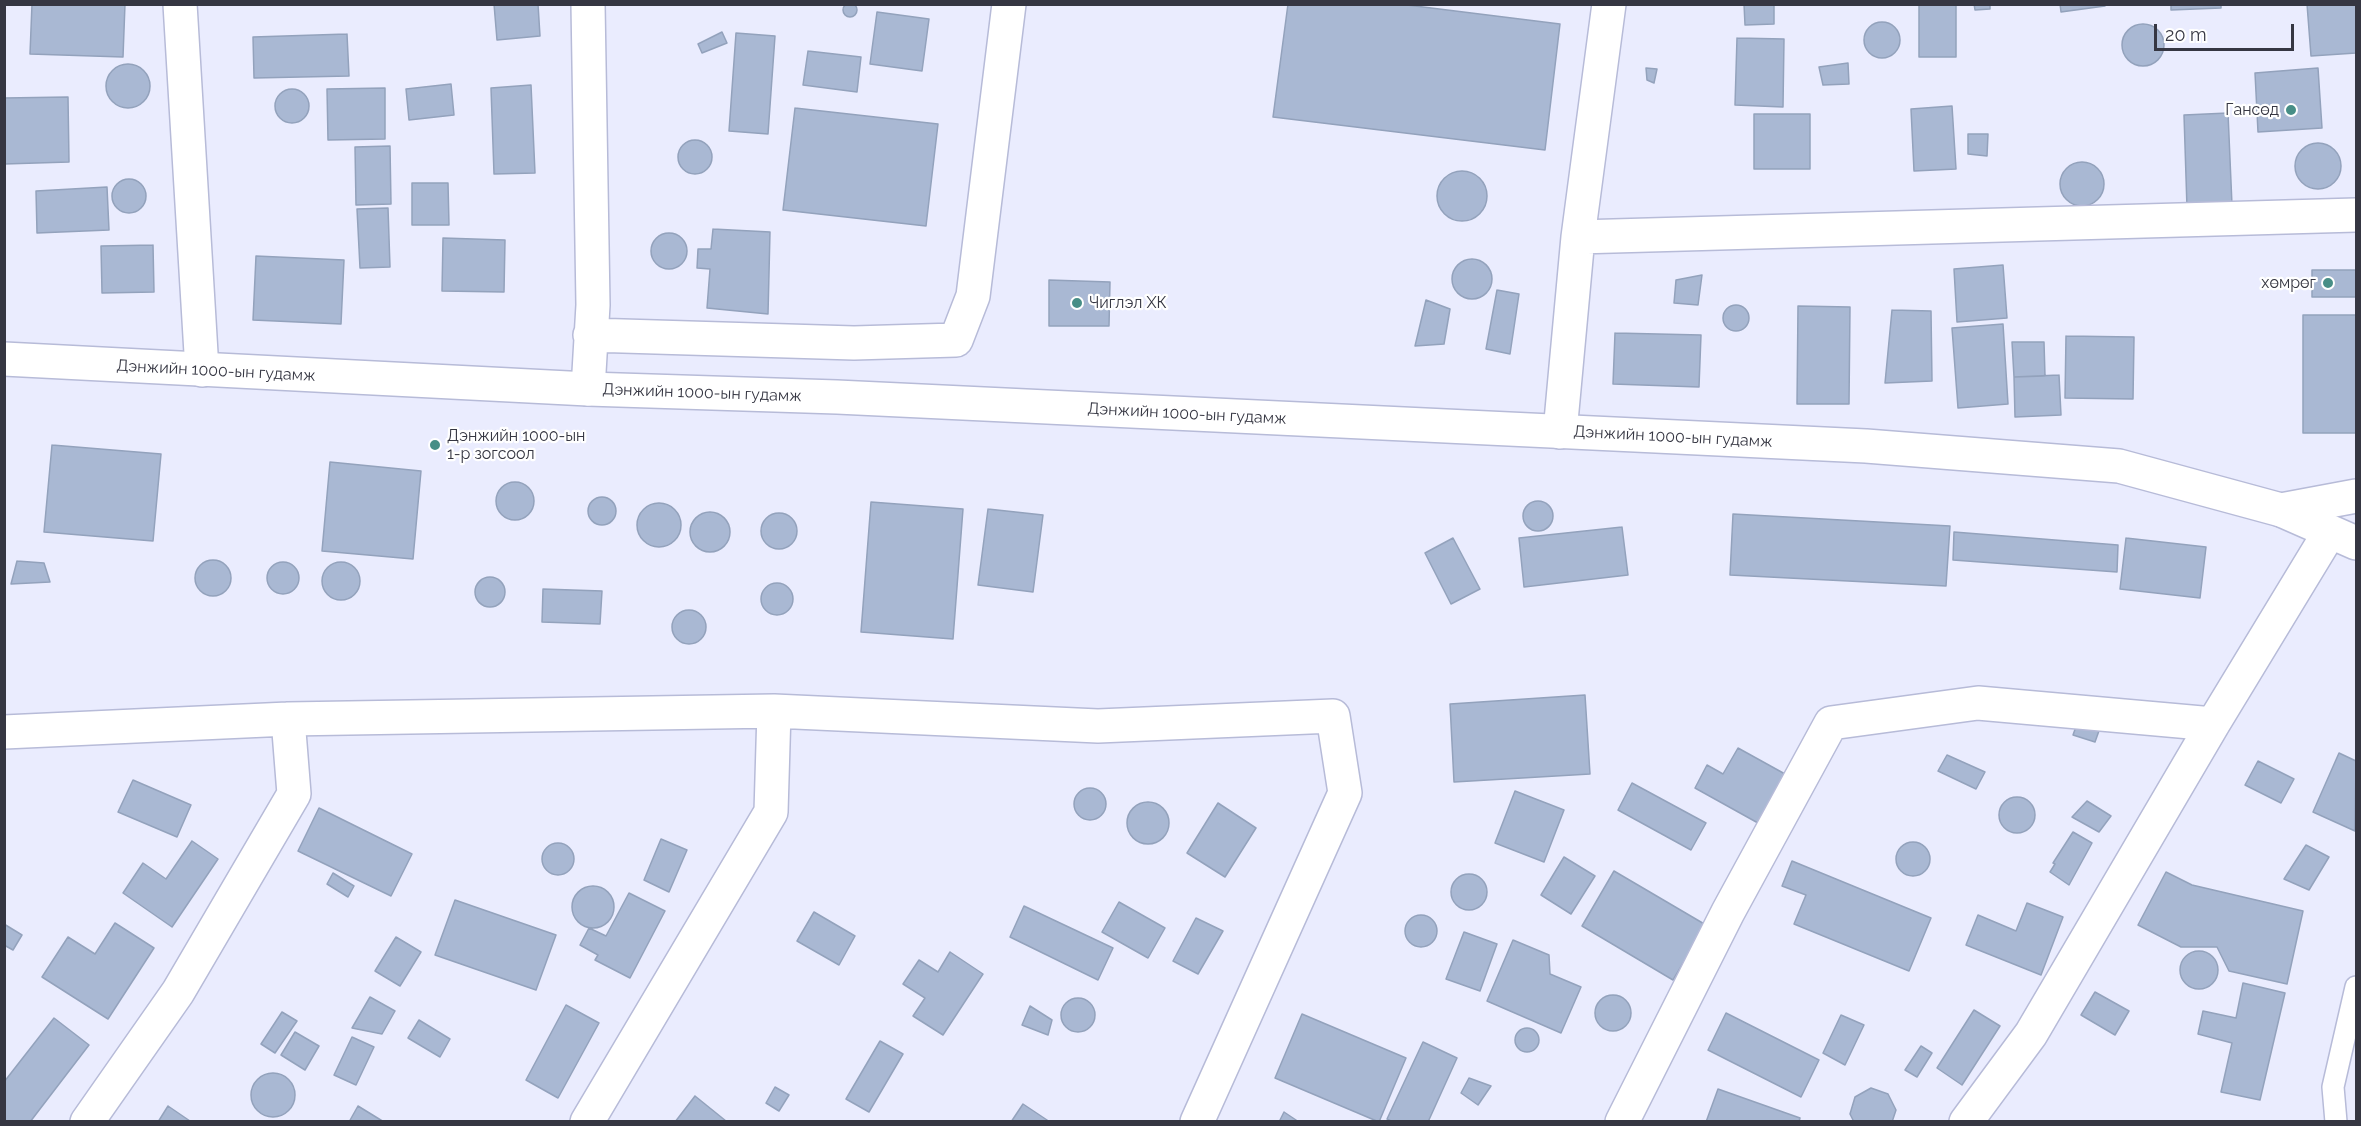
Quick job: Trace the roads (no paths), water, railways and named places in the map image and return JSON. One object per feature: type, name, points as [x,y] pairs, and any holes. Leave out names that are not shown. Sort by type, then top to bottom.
[{"type":"street","points":[[180,4],[202,370]]},
{"type":"street","points":[[588,4],[593,305],[588,389]]},
{"type":"street","points":[[590,335],[854,343],[956,340],[973,296],[1009,4]]},
{"type":"street","points":[[1560,432],[1578,237],[1609,4]]},
{"type":"street","points":[[1578,237],[2356,215]]},
{"type":"street","name":"Дэнжийн 1000-ын гудамж","points":[[4,359],[588,389],[837,397],[1866,446],[2119,466],[2281,510],[2342,538]]},
{"type":"street","points":[[2281,510],[2356,496]]},
{"type":"street","points":[[1966,1122],[2031,1034],[2212,724],[2342,538]]},
{"type":"street","points":[[1622,1122],[1728,912],[1831,723],[1978,703],[2212,724]]},
{"type":"street","points":[[587,1122],[771,812],[774,711]]},
{"type":"street","points":[[4,732],[288,719],[774,711],[1098,726],[1333,716],[1345,793],[1197,1122]]},
{"type":"street","points":[[87,1122],[178,992],[294,794],[288,719]]},
{"type":"lane","points":[[2336,1122],[2333,1087],[2356,987]]},
{"type":"place","name":"Гансөд","points":[[2291,110]]},
{"type":"place","name":"хөмрөг","points":[[2328,283]]},
{"type":"place","name":"Чиглэл ХК","points":[[1077,303]]},
{"type":"place","name":"Дэнжийн 1000-ын 1-р зогсоол","points":[[435,445]]}]
